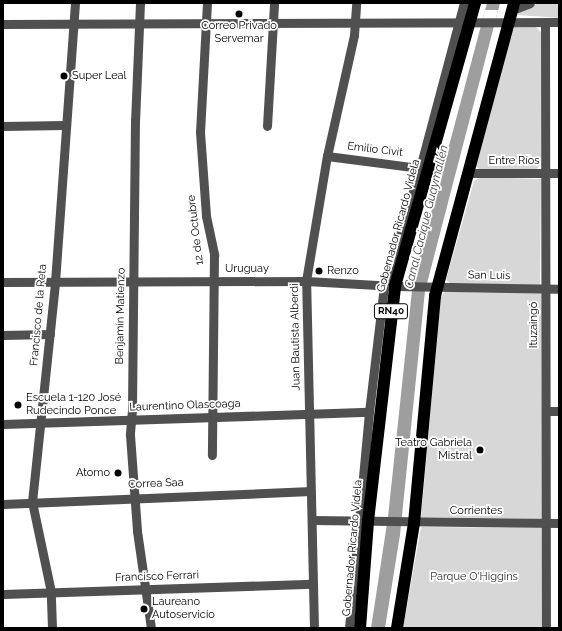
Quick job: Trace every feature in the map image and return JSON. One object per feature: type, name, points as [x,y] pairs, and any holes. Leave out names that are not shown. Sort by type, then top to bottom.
[{"type":"highway","name":"Gobernador Ricardo Videla","points":[[360,628],[363,521],[390,286],[479,22],[475,3]]},
{"type":"highway","points":[[397,628],[414,523],[423,287],[469,173],[513,6]]},
{"type":"street","name":"Francisco de la Reta","points":[[52,628],[51,592],[32,502],[50,334],[75,3]]},
{"type":"street","name":"Benjamín Matienzo","points":[[140,3],[134,120],[134,282],[130,453],[133,497],[151,628]]},
{"type":"street","name":"12 de Octubre","points":[[207,3],[200,132],[206,216],[214,255],[212,455]]},
{"type":"street","points":[[266,126],[274,3]]},
{"type":"street","name":"Juan Bautista Alberdi","points":[[314,628],[306,281],[327,156],[355,23],[356,3]]},
{"type":"street","points":[[464,3],[479,22]]},
{"type":"street","points":[[513,6],[530,3]]},
{"type":"street","points":[[349,628],[363,521],[369,412],[390,286],[420,168],[479,22]]},
{"type":"street","name":"Ituzaingó","points":[[545,22],[544,173],[546,289],[546,628]]},
{"type":"street","points":[[3,24],[559,22]]},
{"type":"street","points":[[3,126],[65,125]]},
{"type":"street","name":"Emilio Civit","points":[[327,156],[420,168]]},
{"type":"street","name":"Entre Ríos","points":[[469,173],[559,173]]},
{"type":"street","name":"Uruguay","points":[[3,282],[306,281],[423,287]]},
{"type":"street","name":"San Luis","points":[[423,287],[559,289]]},
{"type":"street","points":[[3,335],[50,334]]},
{"type":"street","points":[[546,411],[559,411]]},
{"type":"street","name":"Laurentino Olascoaga","points":[[3,424],[40,424],[369,412]]},
{"type":"street","name":"Correa Saa","points":[[3,504],[133,497],[311,491]]},
{"type":"street","points":[[312,520],[363,521]]},
{"type":"street","name":"Corrientes","points":[[363,521],[414,523],[559,523]]},
{"type":"street","name":"Francisco Ferrari","points":[[3,594],[312,584]]},
{"type":"green space","points":[[539,3],[559,3],[559,18],[518,15],[519,11]]},
{"type":"green space","points":[[535,26],[541,32],[541,164],[537,169],[479,169],[476,166],[513,27]]},
{"type":"green space","points":[[482,177],[541,179],[540,285],[450,283],[446,280],[474,181]]},
{"type":"green space","points":[[445,291],[542,293],[543,519],[421,517],[441,297]]},
{"type":"green space","name":"Parque O'Higgins","points":[[421,527],[543,528],[544,628],[403,628]]},
{"type":"shaded area","points":[[487,3],[500,3],[425,291],[400,535],[385,628],[371,628],[388,517],[413,281]]},
{"type":"pier","points":[[485,10],[498,10],[494,26],[481,26]]},
{"type":"place","name":"Correo Privado Servemar","points":[[239,14]]},
{"type":"place","name":"Super Leal","points":[[64,76]]},
{"type":"place","name":"Renzo","points":[[319,271]]},
{"type":"place","name":"Escuela 1-120 José Rudecindo Ponce","points":[[18,405]]},
{"type":"place","name":"Teatro Gabriela Mistral","points":[[480,450]]},
{"type":"place","name":"Atomo","points":[[118,473]]},
{"type":"place","name":"Laureano Autoservicio","points":[[144,609]]},
{"type":"water label","name":"Canal Cacique Guaymallén","points":[[427,217]]}]
